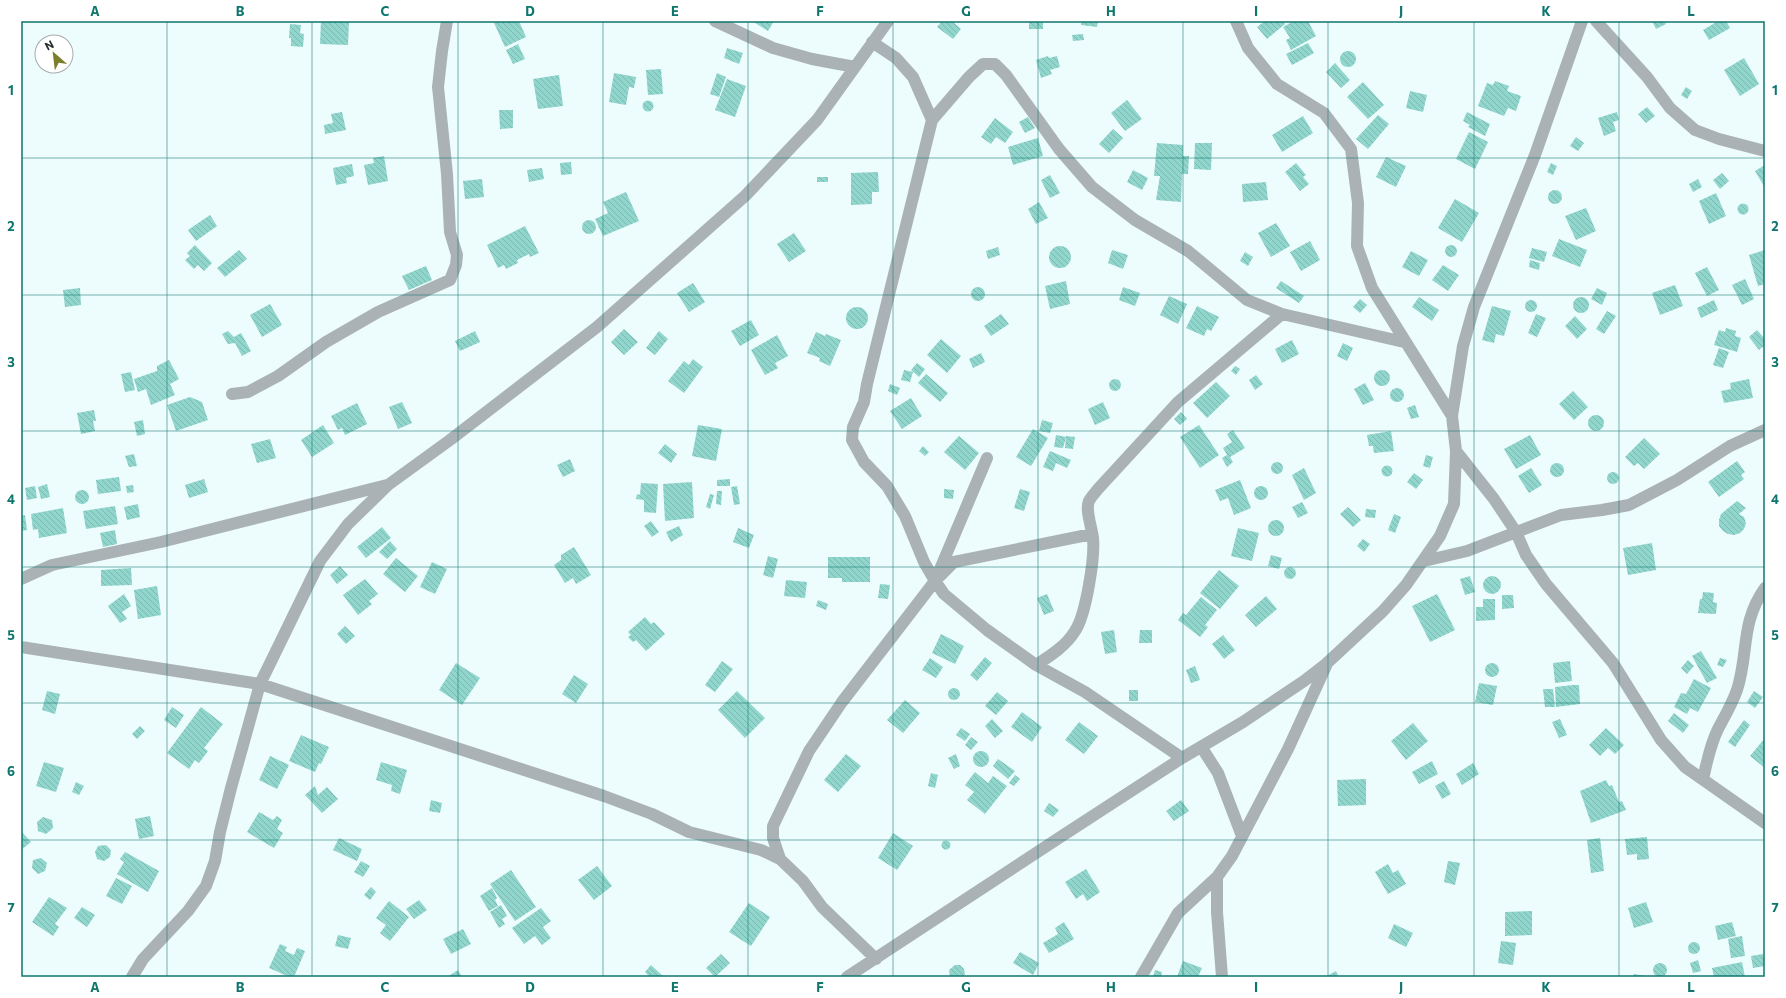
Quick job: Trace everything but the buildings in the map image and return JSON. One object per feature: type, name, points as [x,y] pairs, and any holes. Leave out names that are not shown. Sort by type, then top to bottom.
[{"type":"street","points":[[232,394],[248,392],[278,376],[326,342],[378,312],[450,280],[456,265],[457,255],[450,232],[447,174],[438,87],[447,21]]},
{"type":"street","points":[[714,21],[773,48],[812,59],[855,67]]},
{"type":"street","points":[[132,977],[143,959],[188,911],[206,886],[215,861],[231,788],[260,684],[320,561],[348,524],[388,484],[450,440],[597,327],[734,206],[817,120],[888,21]]},
{"type":"street","points":[[1236,21],[1248,48],[1277,84],[1324,113],[1351,149],[1358,203],[1357,246],[1372,288],[1404,342],[1452,416]]},
{"type":"street","points":[[848,977],[1182,758],[1202,748],[1304,681],[1326,664],[1383,611],[1406,585],[1440,536],[1454,504],[1456,451],[1452,416],[1463,346],[1474,307],[1534,155],[1582,21]]},
{"type":"street","points":[[1596,21],[1647,77],[1670,108],[1695,130],[1719,139],[1765,151]]},
{"type":"street","points":[[872,42],[896,58],[913,77],[932,120]]},
{"type":"street","points":[[1182,758],[1085,692],[1036,665],[987,630],[944,594],[935,582],[924,562],[905,516],[887,486],[864,462],[852,440],[852,427],[864,402],[867,384],[932,120],[969,77],[983,64],[995,64],[1006,75],[1059,149],[1092,187],[1135,220],[1188,251],[1248,300],[1282,314],[1404,342]]},
{"type":"street","points":[[1036,665],[1056,652],[1076,631],[1086,600],[1092,558],[1092,534],[1088,503],[1098,488],[1178,402],[1282,314]]},
{"type":"street","points":[[1424,561],[1467,551],[1561,515],[1629,505],[1677,480],[1730,446],[1765,430]]},
{"type":"street","points":[[1456,451],[1494,499],[1516,532],[1526,556],[1546,584],[1613,663],[1661,740],[1685,767],[1765,823]]},
{"type":"street","points":[[935,582],[987,458]]},
{"type":"street","points":[[21,579],[52,565],[160,542],[388,484]]},
{"type":"street","points":[[780,859],[773,838],[773,826],[809,751],[842,702],[935,582],[954,562],[1092,534]]},
{"type":"street","points":[[1703,779],[1710,748],[1718,729],[1729,711],[1737,689],[1750,616],[1755,602],[1765,588]]},
{"type":"street","points":[[21,647],[260,684],[604,796],[652,814],[689,832],[761,850],[780,859],[803,881],[822,907],[876,959]]},
{"type":"street","points":[[1142,977],[1178,913],[1217,877],[1232,856],[1288,749],[1326,664]]},
{"type":"street","points":[[1202,748],[1218,774],[1242,836]]},
{"type":"street","points":[[1217,877],[1217,912],[1222,977]]}]
